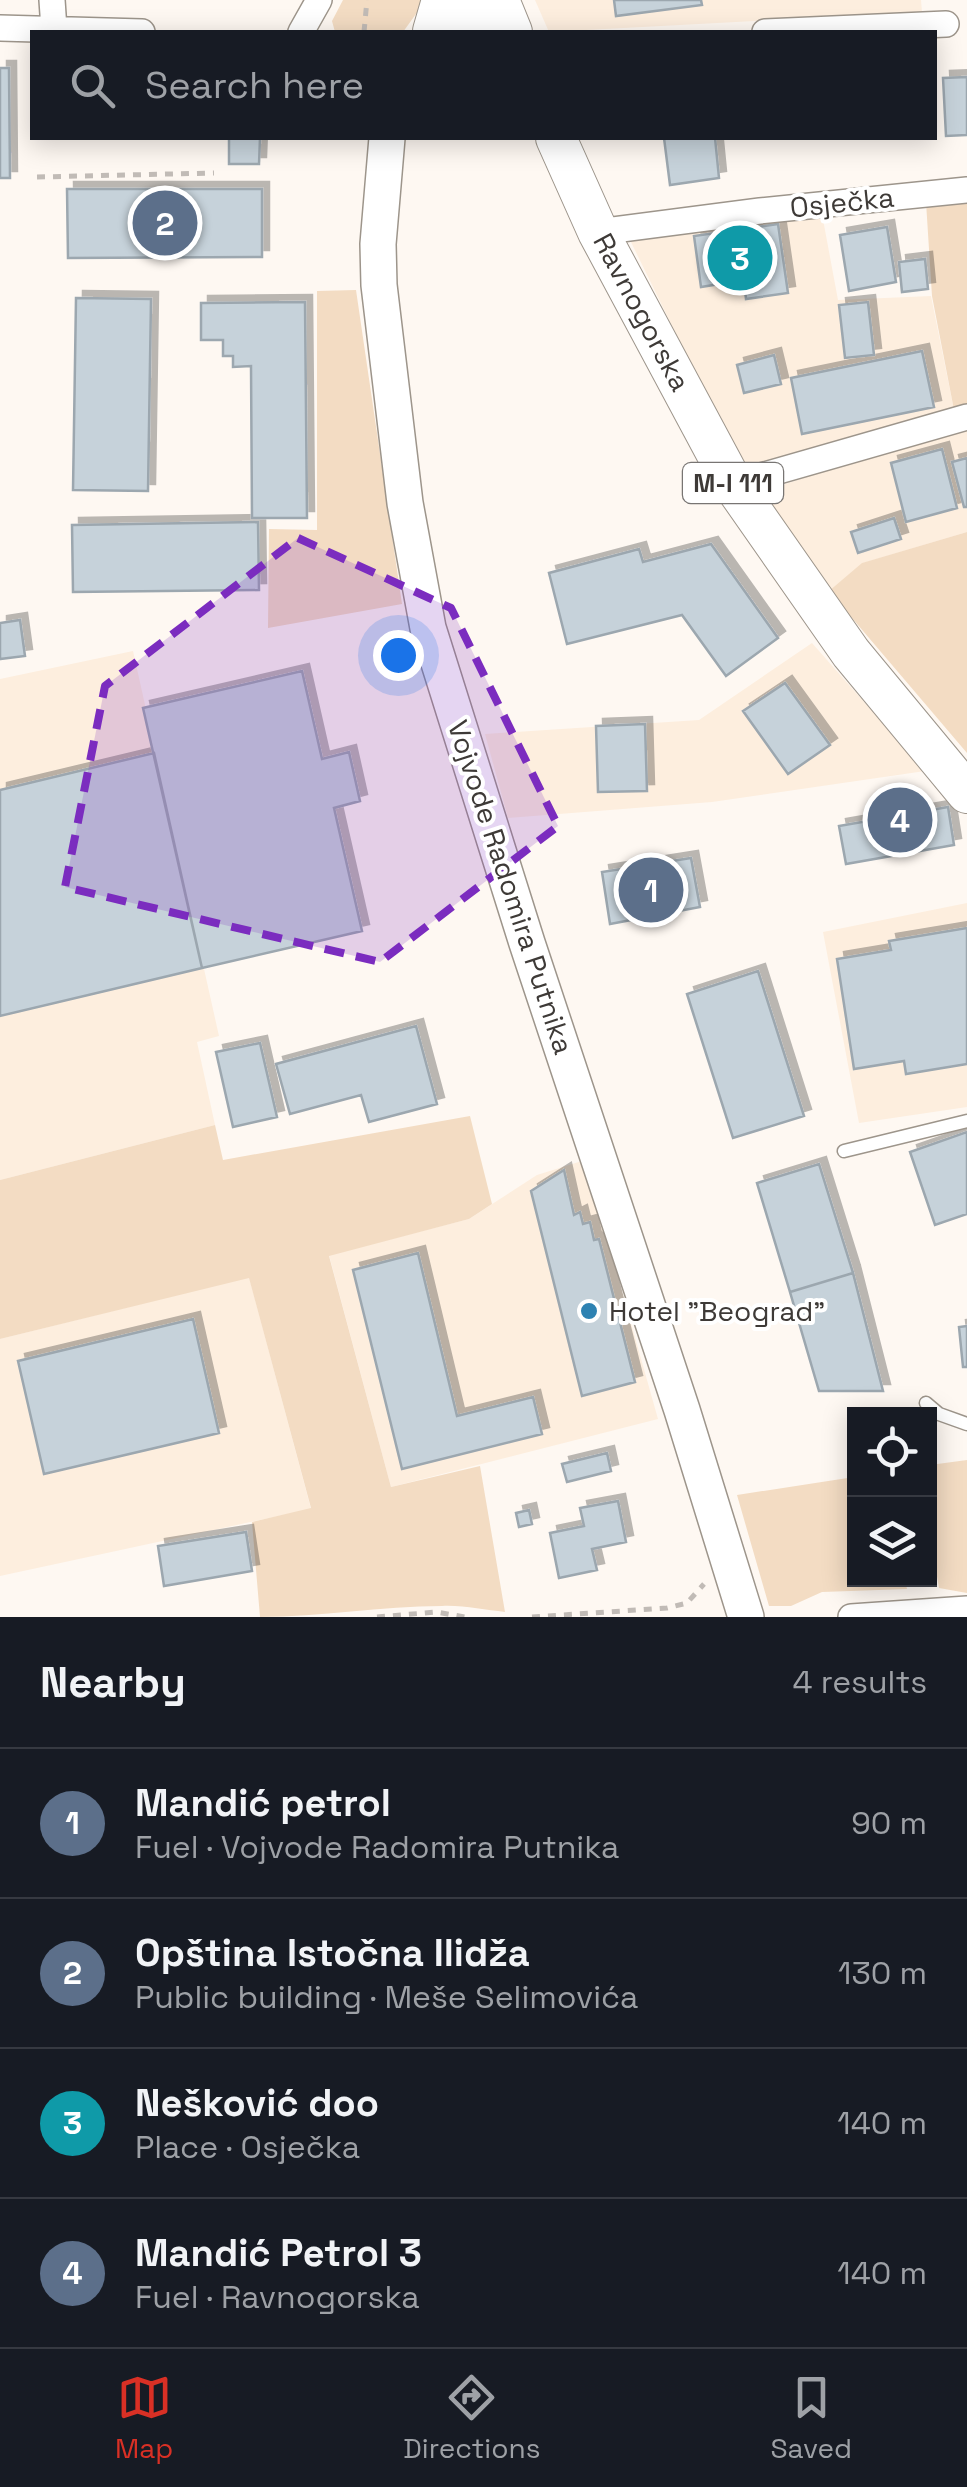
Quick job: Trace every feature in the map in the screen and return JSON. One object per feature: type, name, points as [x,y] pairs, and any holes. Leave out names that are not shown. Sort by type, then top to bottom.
[{"type":"main road","points":[[436,21],[469,16],[504,23]]},
{"type":"main road","name":"Vojvode Radomira Putnika","points":[[387,140],[379,284],[405,503],[428,628],[746,1617]]},
{"type":"main road","name":"Ravnogorska","points":[[557,140],[598,232],[733,484],[851,653],[967,793]]},
{"type":"street","points":[[52,0],[54,29]]},
{"type":"street","points":[[302,30],[319,0]]},
{"type":"street","points":[[810,30],[946,24]]},
{"type":"street","points":[[0,28],[83,30]]},
{"type":"street","name":"Osječka","points":[[598,232],[760,210],[967,190]]},
{"type":"street","points":[[733,484],[967,417]]},
{"type":"street","points":[[851,1617],[967,1609]]},
{"type":"lane","points":[[844,1151],[967,1121]]},
{"type":"lane","points":[[926,1403],[939,1414],[967,1424]]},
{"type":"path","points":[[364,30],[367,0]]},
{"type":"path","points":[[38,176],[214,173]]},
{"type":"path","points":[[532,1617],[667,1608],[696,1597],[706,1581]]},
{"type":"path","points":[[377,1617],[436,1612],[465,1617]]},
{"type":"highlighted area","points":[[298,538],[451,608],[558,826],[380,962],[65,887],[105,686]]},
{"type":"shaded area","points":[[343,0],[426,0],[404,30],[334,30],[332,21]]},
{"type":"shaded area","points":[[535,0],[921,0],[922,12],[586,30],[548,30]]},
{"type":"shaded area","points":[[926,202],[967,202],[967,406],[954,410],[932,296]]},
{"type":"shaded area","points":[[822,214],[838,300],[931,296],[954,410],[743,471],[630,240]]},
{"type":"shaded area","points":[[356,290],[402,604],[268,628],[269,529],[317,530],[317,291]]},
{"type":"shaded area","points":[[967,428],[967,532],[863,563],[829,591],[759,493],[898,446]]},
{"type":"shaded area","points":[[967,532],[967,753],[829,591],[862,563]]},
{"type":"shaded area","points":[[812,643],[925,771],[712,802],[508,818],[485,734],[699,720]]},
{"type":"shaded area","points":[[133,651],[219,1036],[197,1042],[215,1125],[0,1180],[0,679]]},
{"type":"shaded area","points":[[967,903],[967,1107],[859,1123],[823,932]]},
{"type":"shaded area","points":[[470,1116],[492,1204],[469,1219],[329,1256],[391,1487],[480,1466],[505,1612],[442,1606],[260,1617],[252,1522],[311,1508],[249,1278],[0,1339],[0,1180],[215,1125],[223,1160]]},
{"type":"shaded area","points":[[585,1160],[658,1419],[391,1487],[329,1255],[469,1219],[537,1175]]},
{"type":"shaded area","points":[[249,1277],[311,1509],[0,1576],[0,1339]]},
{"type":"shaded area","points":[[967,1460],[967,1593],[939,1588],[937,1464]]},
{"type":"shaded area","points":[[847,1478],[847,1587],[907,1589],[822,1592],[791,1606],[769,1606],[737,1495]]},
{"type":"building","points":[[614,0],[701,0],[702,5],[616,16]]},
{"type":"building","points":[[0,68],[9,68],[10,178],[0,178]]},
{"type":"building","points":[[967,77],[967,135],[946,136],[943,78]]},
{"type":"building","points":[[229,140],[260,140],[259,164],[229,164]]},
{"type":"building","points":[[664,140],[715,140],[719,178],[670,185]]},
{"type":"building","points":[[67,189],[262,189],[262,257],[68,258]]},
{"type":"building","points":[[778,224],[788,293],[746,299],[744,280],[701,287],[694,236]]},
{"type":"building","points":[[887,227],[896,282],[849,291],[840,235]]},
{"type":"building","points":[[925,259],[928,289],[902,292],[899,262]]},
{"type":"building","points":[[76,298],[151,299],[148,491],[73,490]]},
{"type":"building","points":[[305,302],[307,518],[252,518],[251,366],[233,367],[233,356],[223,356],[223,340],[201,340],[201,303]]},
{"type":"building","points":[[868,302],[874,355],[845,358],[839,305]]},
{"type":"building","points":[[922,351],[934,407],[802,434],[791,378]]},
{"type":"building","points":[[774,355],[781,384],[744,393],[737,365]]},
{"type":"building","points":[[942,449],[957,508],[906,522],[891,463]]},
{"type":"building","points":[[967,458],[967,507],[964,507],[952,462]]},
{"type":"building","points":[[894,518],[901,539],[858,553],[851,532]]},
{"type":"building","points":[[258,522],[259,590],[73,592],[72,525]]},
{"type":"building","points":[[711,544],[778,638],[726,676],[682,615],[567,644],[549,573],[639,549],[643,562]]},
{"type":"building","points":[[20,620],[25,656],[0,659],[0,623]]},
{"type":"building","points":[[302,671],[322,759],[349,752],[360,801],[334,808],[362,931],[202,968],[143,708]]},
{"type":"building","points":[[785,683],[830,745],[788,774],[743,711]]},
{"type":"building","points":[[645,724],[647,791],[598,792],[596,726]]},
{"type":"building","points":[[154,753],[202,968],[0,1016],[0,790]]},
{"type":"building","points":[[948,807],[954,845],[846,864],[839,826]]},
{"type":"building","points":[[691,858],[700,907],[610,924],[602,872]]},
{"type":"building","points":[[967,928],[967,1064],[906,1074],[904,1061],[854,1069],[837,959],[891,950],[889,941]]},
{"type":"building","points":[[758,971],[804,1116],[733,1138],[687,994]]},
{"type":"building","points":[[416,1026],[437,1104],[369,1122],[361,1095],[290,1114],[276,1064]]},
{"type":"building","points":[[260,1043],[277,1117],[233,1127],[216,1052]]},
{"type":"building","points":[[967,1132],[967,1214],[935,1225],[910,1152]]},
{"type":"building","points":[[819,1164],[853,1273],[790,1292],[757,1183]]},
{"type":"building","name":"Hotel \"Beograd\"","points":[[564,1170],[574,1215],[580,1212],[583,1224],[590,1222],[594,1240],[599,1239],[635,1382],[582,1396],[531,1191]]},
{"type":"building","points":[[418,1253],[457,1416],[533,1397],[542,1434],[402,1469],[353,1270]]},
{"type":"building","points":[[853,1273],[883,1391],[819,1391],[790,1292]]},
{"type":"building","points":[[193,1319],[219,1433],[44,1474],[18,1361]]},
{"type":"building","points":[[967,1326],[967,1367],[963,1367],[959,1327]]},
{"type":"building","points":[[607,1453],[611,1471],[567,1482],[562,1464]]},
{"type":"building","points":[[618,1501],[626,1542],[592,1549],[597,1570],[559,1578],[550,1533],[584,1526],[580,1508]]},
{"type":"building","points":[[529,1510],[532,1524],[519,1527],[516,1513]]},
{"type":"building","points":[[246,1532],[252,1571],[164,1586],[158,1546]]},
{"type":"place","name":"Opština Istočna Ilidža","points":[[165,223]]},
{"type":"place","name":"Nešković doo","points":[[740,258]]},
{"type":"place","name":"Mandić Petrol 3","points":[[900,820]]},
{"type":"place","name":"Mandić petrol","points":[[651,890]]},
{"type":"place","name":"Hotel \"Beograd\"","points":[[589,1311]]}]
